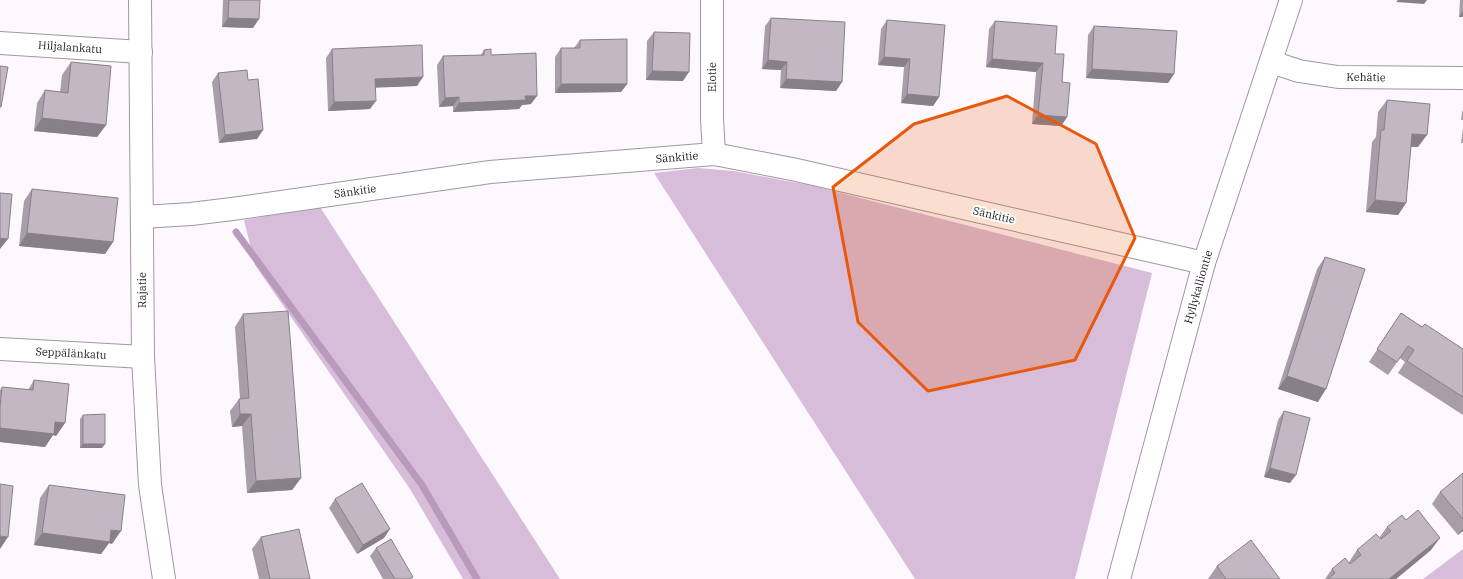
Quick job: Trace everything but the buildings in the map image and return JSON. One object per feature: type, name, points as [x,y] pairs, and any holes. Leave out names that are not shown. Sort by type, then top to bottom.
[{"type":"street","name":"Rajatie","points":[[140,0],[143,357],[150,485],[164,579]]},
{"type":"street","name":"Elotie","points":[[712,0],[712,110],[714,154]]},
{"type":"street","name":"Hyllykalliontie","points":[[1119,579],[1204,263],[1291,0]]},
{"type":"street","name":"Hiljalankatu","points":[[0,43],[141,52]]},
{"type":"street","name":"Kehätie","points":[[1271,62],[1299,71],[1338,77],[1463,78]]},
{"type":"street","name":"Sänkitie","points":[[142,217],[191,214],[232,209],[490,172],[714,154],[792,169],[1204,263]]},
{"type":"street","name":"Seppälänkatu","points":[[0,349],[143,357]]},
{"type":"highlighted area","points":[[1007,96],[1096,144],[1135,238],[1075,360],[928,391],[858,322],[833,187],[914,124]]},
{"type":"shaded area","points":[[698,168],[734,171],[814,186],[1152,273],[1075,579],[915,579],[654,173]]},
{"type":"shaded area","points":[[320,207],[560,579],[463,579],[410,489],[255,265],[244,220]]},
{"type":"shaded area","points":[[1463,549],[1463,579],[1423,579]]},
{"type":"waterway","points":[[236,232],[422,485],[477,579]]}]
